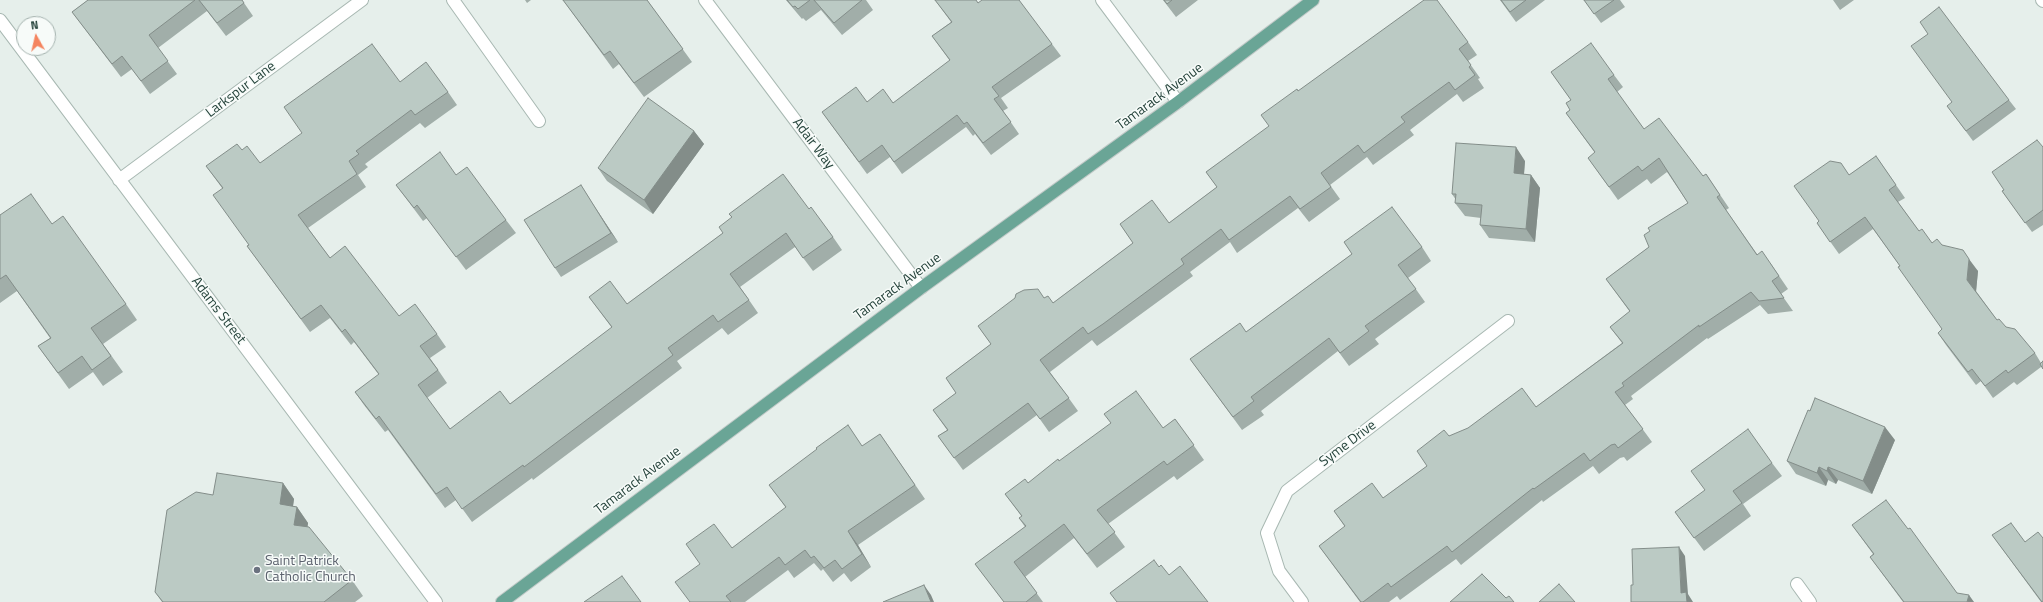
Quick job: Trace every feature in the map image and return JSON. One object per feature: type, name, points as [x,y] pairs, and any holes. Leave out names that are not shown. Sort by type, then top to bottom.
[{"type":"main road","name":"Tamarack Avenue","points":[[502,602],[921,288],[1178,102],[1314,0]]},
{"type":"street","name":"Larkspur Lane","points":[[119,180],[362,0]]},
{"type":"street","points":[[453,0],[539,121]]},
{"type":"street","name":"Adair Way","points":[[705,0],[921,288]]},
{"type":"street","points":[[1102,0],[1178,102]]},
{"type":"street","name":"Adams Street","points":[[0,20],[436,602]]},
{"type":"street","name":"Syme Drive","points":[[1302,602],[1279,571],[1267,533],[1287,491],[1508,321]]},
{"type":"street","points":[[1797,584],[1810,602]]},
{"type":"building","points":[[88,0],[195,0],[149,35],[168,61],[141,81],[122,56],[112,64],[72,12]]},
{"type":"building","points":[[199,0],[242,0],[244,3],[217,23]]},
{"type":"building","points":[[563,0],[647,0],[683,49],[634,83],[610,51],[604,55]]},
{"type":"building","points":[[787,0],[810,0],[798,9],[795,6],[793,7]]},
{"type":"building","points":[[814,0],[862,0],[834,23]]},
{"type":"building","points":[[935,0],[976,0],[978,3],[982,0],[1019,0],[1052,44],[992,87],[999,96],[994,99],[1011,122],[983,143],[967,122],[964,124],[957,115],[894,162],[882,145],[859,162],[822,112],[856,87],[867,102],[883,89],[893,103],[950,60],[932,36],[952,22]]},
{"type":"building","points":[[1164,0],[1172,0],[1167,4]]},
{"type":"building","points":[[1424,0],[1437,0],[1468,42],[1459,49],[1471,65],[1469,67],[1475,75],[1455,90],[1449,82],[1401,117],[1405,122],[1364,153],[1358,145],[1321,173],[1331,187],[1300,209],[1290,196],[1229,240],[1221,229],[1181,259],[1184,264],[1103,324],[1088,334],[1083,327],[1040,360],[1069,398],[1040,419],[1028,403],[954,458],[938,436],[948,430],[933,410],[956,393],[946,378],[991,344],[978,326],[1015,298],[1016,294],[1024,290],[1038,289],[1044,298],[1048,296],[1053,303],[1133,243],[1120,224],[1152,200],[1169,223],[1217,187],[1206,172],[1269,126],[1261,115],[1297,89],[1298,91]]},
{"type":"building","points":[[1501,0],[1526,0],[1510,12]]},
{"type":"building","points":[[1584,0],[1614,0],[1594,14]]},
{"type":"building","points":[[1939,7],[2009,100],[1966,131],[1947,106],[1952,102],[1911,46],[1928,34],[1920,22]]},
{"type":"building","points":[[1591,43],[1614,75],[1608,79],[1644,129],[1659,118],[1703,176],[1706,174],[1720,195],[1717,197],[1757,255],[1762,251],[1779,276],[1772,281],[1784,298],[1759,301],[1751,292],[1699,327],[1699,325],[1622,383],[1624,386],[1615,392],[1643,429],[1618,448],[1615,444],[1611,445],[1590,461],[1584,453],[1534,489],[1533,488],[1452,552],[1447,546],[1391,587],[1388,583],[1361,602],[1319,546],[1345,526],[1334,511],[1372,483],[1383,498],[1427,466],[1417,451],[1444,430],[1449,436],[1468,428],[1522,388],[1536,407],[1623,343],[1610,327],[1630,311],[1606,279],[1649,247],[1644,235],[1650,231],[1648,228],[1688,203],[1659,158],[1642,171],[1638,166],[1609,187],[1588,158],[1595,152],[1566,113],[1570,110],[1566,103],[1571,100],[1551,72]]},
{"type":"building","points":[[372,44],[400,82],[426,62],[448,92],[415,115],[411,110],[356,151],[359,154],[349,161],[357,174],[298,215],[330,258],[345,246],[399,316],[415,304],[437,334],[420,346],[438,370],[418,385],[450,429],[500,391],[510,404],[612,327],[589,297],[610,281],[627,304],[723,233],[719,227],[732,217],[729,214],[783,174],[809,209],[811,207],[833,237],[803,258],[786,233],[730,274],[749,300],[718,322],[713,315],[668,348],[673,355],[524,467],[523,465],[462,509],[447,487],[436,494],[379,416],[376,419],[355,392],[379,374],[345,329],[342,332],[321,305],[301,319],[247,246],[249,245],[213,195],[223,188],[206,166],[237,144],[242,150],[247,146],[260,163],[302,133],[284,107]]},
{"type":"building","points":[[648,98],[694,131],[644,200],[598,168]]},
{"type":"building","points":[[2037,140],[2043,147],[2043,210],[2025,223],[2002,191],[2004,190],[1992,172]]},
{"type":"building","points":[[1456,143],[1516,147],[1514,173],[1531,175],[1526,229],[1480,225],[1482,205],[1455,203],[1456,194],[1452,194]]},
{"type":"building","points":[[440,152],[456,175],[467,167],[506,220],[456,257],[417,205],[414,208],[396,185]]},
{"type":"building","points":[[1876,156],[1896,185],[1889,190],[1919,231],[1922,229],[1932,243],[1937,239],[1942,245],[1963,250],[1969,259],[1967,280],[1997,320],[1999,319],[2006,327],[2015,329],[2035,353],[2008,373],[2006,370],[1985,386],[1972,369],[1968,372],[1938,333],[1942,329],[1865,217],[1830,242],[1817,223],[1819,221],[1794,186],[1830,161],[1841,163],[1849,175]]},
{"type":"building","points":[[581,185],[611,233],[555,268],[524,220]]},
{"type":"building","points":[[31,194],[52,224],[63,216],[126,304],[91,328],[111,356],[92,370],[82,356],[58,373],[38,346],[51,338],[6,275],[0,279],[0,215]]},
{"type":"building","points":[[1392,207],[1422,247],[1398,265],[1416,289],[1365,326],[1369,331],[1340,353],[1329,338],[1251,397],[1254,401],[1233,417],[1190,359],[1240,323],[1246,332],[1352,254],[1344,242]]},
{"type":"building","points":[[2043,361],[2043,369],[2040,364]]},
{"type":"building","points":[[1136,391],[1163,428],[1175,419],[1194,445],[1167,465],[1164,461],[1097,510],[1115,532],[1087,554],[1064,524],[1014,562],[1037,593],[1026,602],[1004,602],[975,564],[1026,526],[1019,518],[1022,516],[1005,494],[1025,479],[1028,483],[1058,459],[1059,461],[1111,423],[1104,414]]},
{"type":"building","points":[[1815,398],[1885,427],[1863,481],[1828,467],[1827,471],[1819,467],[1817,473],[1787,461],[1808,410],[1810,411]]},
{"type":"building","points":[[848,425],[862,446],[880,434],[915,485],[848,531],[862,554],[842,569],[835,560],[824,568],[814,556],[811,558],[805,550],[785,565],[779,557],[726,596],[731,602],[690,602],[675,582],[700,564],[686,544],[714,524],[732,548],[786,507],[769,485]]},
{"type":"building","points":[[1748,429],[1772,463],[1733,491],[1742,503],[1694,538],[1675,512],[1705,490],[1691,471]]},
{"type":"building","name":"Saint Patrick Catholic Church","points":[[217,473],[283,483],[280,504],[297,507],[294,525],[309,527],[352,580],[324,602],[163,602],[155,592],[167,510],[196,492],[213,495]]},
{"type":"building","points":[[1886,500],[1908,529],[1910,528],[1957,593],[1969,595],[1967,602],[1904,602],[1870,557],[1874,554],[1852,525]]},
{"type":"building","points":[[2011,523],[2025,542],[2038,532],[2043,538],[2043,602],[1992,535]]},
{"type":"building","points":[[1679,547],[1681,593],[1686,592],[1687,602],[1631,602],[1631,585],[1633,585],[1632,549]]},
{"type":"building","points":[[1154,560],[1159,567],[1161,565],[1169,575],[1180,566],[1208,602],[1117,602],[1110,593]]},
{"type":"building","points":[[1482,574],[1506,598],[1509,596],[1514,602],[1450,602]]},
{"type":"building","points":[[622,576],[641,602],[584,602]]},
{"type":"building","points":[[1559,584],[1575,602],[1539,602]]},
{"type":"building","points":[[924,585],[931,602],[883,602]]},
{"type":"place","name":"Saint Patrick Catholic Church","points":[[257,570]]}]
